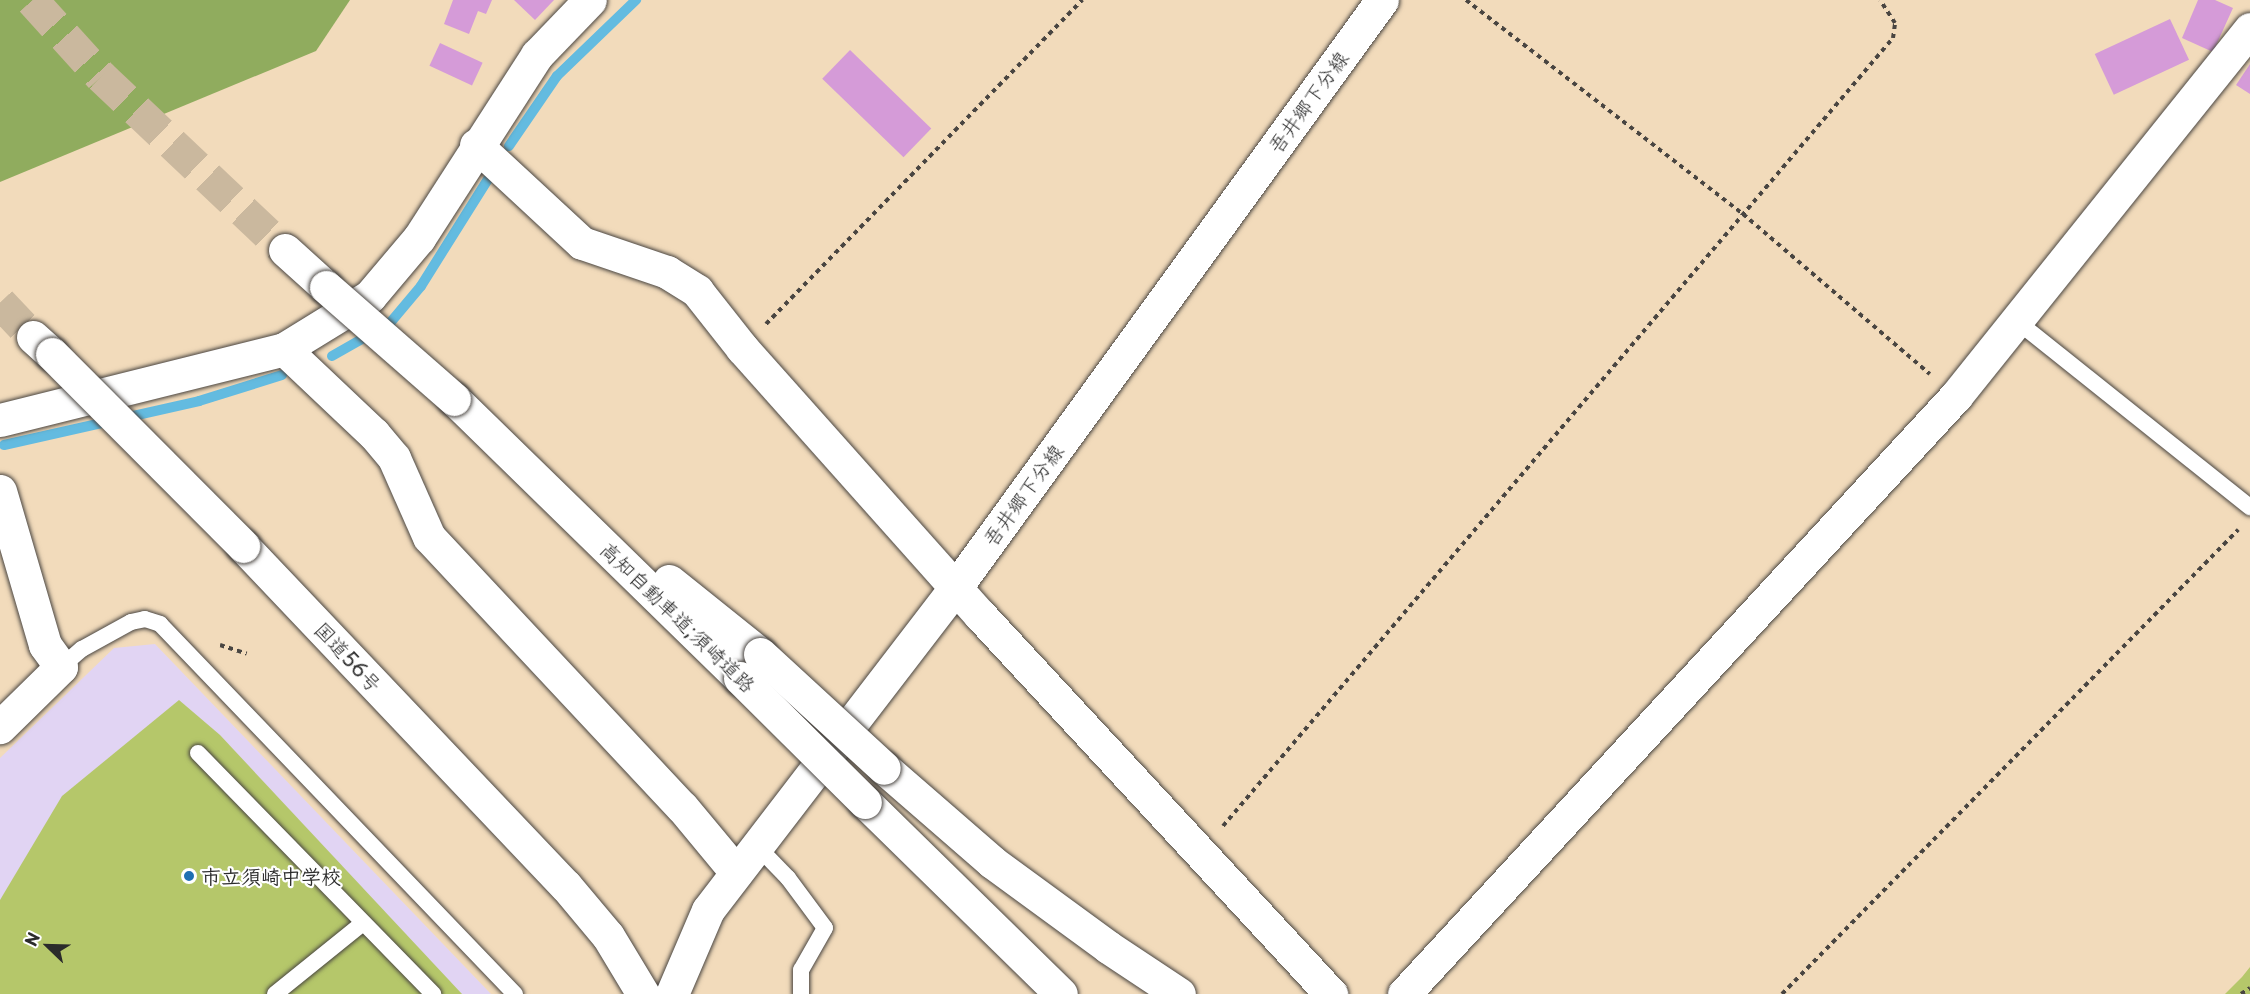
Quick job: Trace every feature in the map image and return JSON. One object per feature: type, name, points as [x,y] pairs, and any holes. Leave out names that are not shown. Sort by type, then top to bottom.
[{"type":"main road","points":[[0,420],[284,349],[370,296],[419,238],[476,145],[537,55],[590,0]]},
{"type":"main road","name":"吾井郷下分線","points":[[672,994],[708,910],[956,587],[1382,0]]},
{"type":"main road","points":[[1404,994],[1956,396],[2250,29]]},
{"type":"main road","points":[[476,145],[582,243],[667,272],[697,291],[742,348],[956,587],[1331,994]]},
{"type":"main road","points":[[285,250],[454,399],[528,470],[750,666],[884,768],[992,862],[1108,947],[1179,994]]},
{"type":"main road","name":"国道56号","points":[[42,345],[243,546],[566,886],[608,936],[643,994]]},
{"type":"main road","points":[[284,349],[374,434],[394,458],[429,537],[682,807],[736,872]]},
{"type":"main road","points":[[0,491],[45,645],[61,667],[0,726]]},
{"type":"main road","name":"高知自動車道;須崎道路","points":[[750,666],[865,802],[1061,994]]},
{"type":"lane","points":[[2018,321],[2250,507]]},
{"type":"lane","points":[[61,667],[82,649],[131,622],[145,619],[160,624],[514,994]]},
{"type":"lane","points":[[198,753],[433,994]]},
{"type":"lane","points":[[758,846],[788,878],[825,928],[801,969],[801,994]]},
{"type":"lane","points":[[275,994],[363,923]]},
{"type":"path","points":[[742,348],[1082,0]]},
{"type":"path","points":[[1466,0],[1743,214],[1956,396]]},
{"type":"path","points":[[1201,852],[1893,38],[1895,23],[1880,0]]},
{"type":"path","points":[[1782,994],[2242,527]]},
{"type":"path","points":[[2241,994],[2250,988]]},
{"type":"shaded area","name":"市立須崎中学校","points":[[155,644],[491,994],[0,994],[0,758],[114,648]]},
{"type":"green space","points":[[0,0],[350,0],[316,51],[0,182]]},
{"type":"green space","name":"市立須崎中学校","points":[[179,700],[220,735],[462,994],[0,994],[0,900],[62,796]]},
{"type":"green space","points":[[2250,967],[2250,994],[2225,994],[2242,977]]},
{"type":"building","points":[[453,0],[492,0],[486,14],[478,11],[469,34],[444,24]]},
{"type":"building","points":[[514,0],[554,0],[535,20]]},
{"type":"building","points":[[2198,0],[2215,0],[2233,8],[2213,52],[2182,38]]},
{"type":"building","points":[[2170,19],[2189,60],[2114,95],[2095,54]]},
{"type":"building","points":[[440,43],[483,63],[472,86],[429,66]]},
{"type":"building","points":[[850,50],[931,128],[903,157],[822,79]]},
{"type":"building","points":[[2250,64],[2250,94],[2236,85]]},
{"type":"waterway","points":[[509,146],[557,76],[636,0]]},
{"type":"waterway","points":[[332,356],[390,323],[421,286],[488,179]]},
{"type":"waterway","points":[[4,445],[199,401],[282,375]]},
{"type":"tunnel","points":[[32,0],[101,76],[285,250]]},
{"type":"tunnel","points":[[0,302],[33,337]]},
{"type":"place","name":"市立須崎中学校","points":[[189,876]]}]
